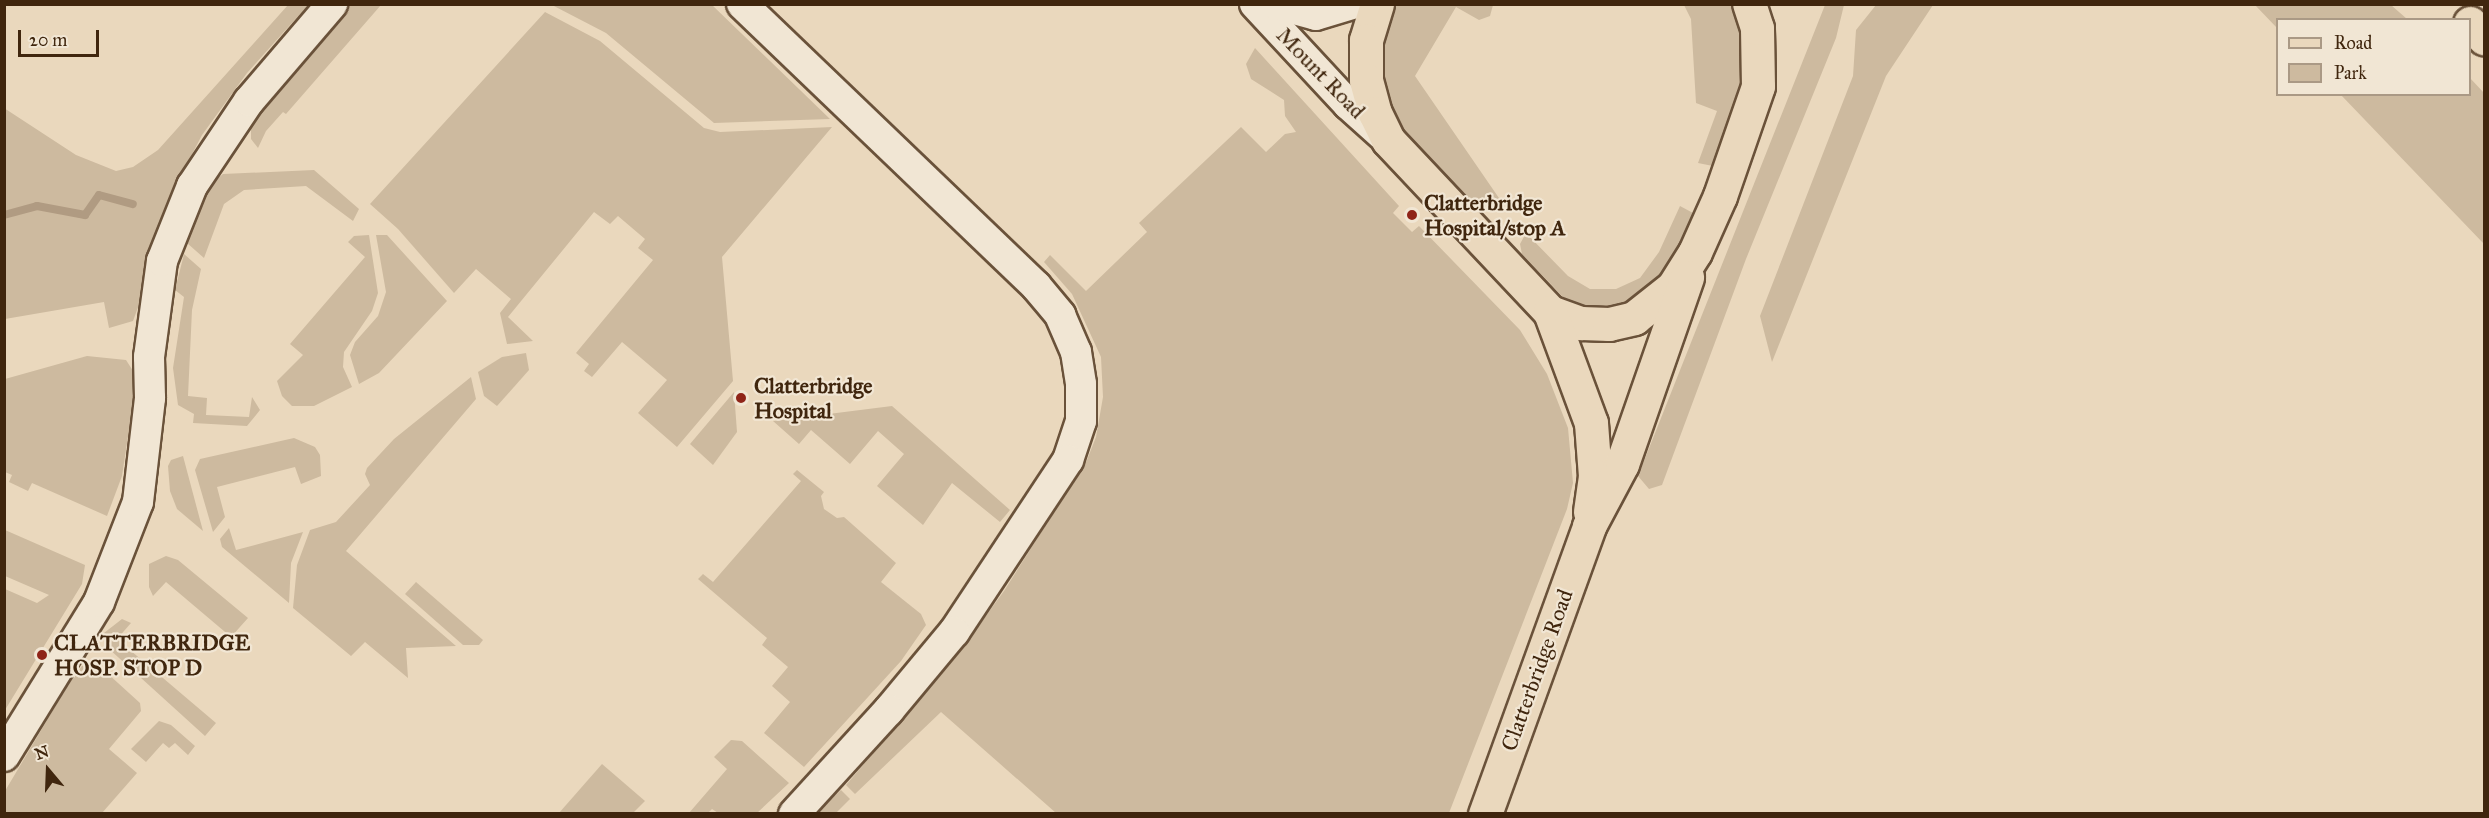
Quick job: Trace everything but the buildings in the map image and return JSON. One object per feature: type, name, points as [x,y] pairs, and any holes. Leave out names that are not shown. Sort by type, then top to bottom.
[{"type":"main road","points":[[1377,4],[1366,40],[1366,80],[1374,113],[1388,140],[1550,312],[1581,323],[1609,324],[1634,318],[1673,287],[1695,252],[1735,162],[1758,86],[1756,7]]},
{"type":"main road","points":[[2451,4],[2464,18]]},
{"type":"main road","points":[[2471,25],[2484,38]]},
{"type":"main road","name":"Clatterbridge Road","points":[[1485,813],[1589,526],[1622,464],[1695,252]]},
{"type":"main road","name":"Clatterbridge Road","points":[[1550,312],[1591,423],[1594,476],[1589,526]]},
{"type":"street","points":[[4,756],[99,602],[138,502],[150,398],[149,357],[162,261],[192,186],[249,101],[332,4]]},
{"type":"street","points":[[742,4],[1036,286],[1060,315],[1076,352],[1081,384],[1081,421],[1068,460],[960,622],[889,710],[794,813]]},
{"type":"street","name":"Mount Road","points":[[1255,4],[1348,104],[1388,140]]},
{"type":"street","name":"Mount Road","points":[[1276,4],[1316,15],[1353,4]]},
{"type":"green space","points":[[288,5],[308,5],[247,73],[202,135],[175,187],[148,260],[144,291],[133,321],[109,328],[104,302],[5,319],[4,108],[76,155],[116,171],[133,167],[158,150]]},
{"type":"green space","points":[[349,5],[381,5],[286,114],[283,112],[266,131],[258,148],[251,139],[251,121]]},
{"type":"green space","points":[[552,5],[712,5],[830,119],[714,123],[606,33]]},
{"type":"green space","points":[[1396,5],[1493,5],[1490,16],[1479,20],[1456,7],[1415,76],[1501,201],[1472,202],[1455,189],[1397,123],[1382,93],[1380,60],[1386,26]]},
{"type":"green space","points":[[1684,5],[1731,5],[1738,19],[1743,57],[1740,92],[1713,166],[1698,163],[1717,111],[1696,103],[1691,19]]},
{"type":"green space","points":[[1825,5],[1844,5],[1836,38],[1746,259],[1662,485],[1649,489],[1638,476]]},
{"type":"green space","points":[[1876,5],[1933,5],[1886,76],[1772,362],[1760,316],[1853,76],[1856,30]]},
{"type":"green space","points":[[2255,5],[2391,5],[2406,18],[2276,18],[2276,27]]},
{"type":"green space","points":[[545,12],[600,41],[704,128],[720,132],[832,127],[722,257],[733,381],[677,447],[638,413],[667,380],[622,342],[592,377],[584,371],[589,364],[576,353],[653,260],[638,248],[645,239],[618,216],[610,224],[594,212],[508,317],[533,341],[507,344],[500,313],[511,299],[476,269],[454,293],[398,229],[370,204]]},
{"type":"green space","points":[[1255,48],[1399,206],[1393,213],[1412,232],[1419,226],[1520,330],[1547,374],[1568,428],[1573,483],[1567,509],[1449,813],[1056,813],[941,712],[855,794],[846,785],[959,653],[1004,591],[1087,460],[1096,437],[1103,397],[1101,357],[1072,294],[1044,262],[1050,255],[1086,291],[1147,232],[1139,223],[1241,127],[1266,152],[1285,134],[1296,132],[1285,116],[1284,100],[1251,79],[1246,64]]},
{"type":"green space","points":[[2471,79],[2484,93],[2484,244],[2342,96],[2471,96]]},
{"type":"green space","points":[[314,170],[359,209],[353,221],[306,186],[244,190],[224,204],[204,258],[187,243],[211,184],[223,174]]},
{"type":"green space","points":[[1680,206],[1693,213],[1665,280],[1615,311],[1581,306],[1565,299],[1522,254],[1520,244],[1526,233],[1568,276],[1590,289],[1616,289],[1640,278],[1659,252]]},
{"type":"green space","points":[[369,235],[378,293],[372,311],[344,352],[343,367],[352,387],[314,406],[292,406],[282,396],[277,381],[303,355],[290,344],[365,257],[348,242],[354,236]]},
{"type":"green space","points":[[376,235],[387,235],[447,301],[379,373],[359,384],[350,355],[355,342],[378,316],[386,292]]},
{"type":"green space","points":[[184,254],[201,269],[192,310],[188,396],[207,398],[206,415],[249,417],[252,397],[260,410],[247,426],[193,423],[194,414],[178,405],[173,368],[184,297],[175,290]]},
{"type":"green space","points":[[526,353],[529,370],[497,406],[484,396],[478,372],[502,357]]},
{"type":"green space","points":[[87,356],[126,360],[137,377],[122,476],[107,516],[32,483],[28,491],[9,482],[12,475],[5,472],[5,379]]},
{"type":"green space","points":[[471,377],[476,399],[346,551],[456,646],[406,648],[408,678],[365,642],[351,656],[293,608],[297,565],[310,530],[336,522],[370,485],[365,474],[367,468],[394,439]]},
{"type":"green space","points":[[734,392],[737,432],[713,465],[690,444]]},
{"type":"green space","points":[[892,406],[1010,510],[1000,522],[952,483],[923,525],[877,486],[904,454],[878,431],[850,464],[811,430],[799,444],[773,421]]},
{"type":"green space","points":[[294,438],[315,447],[320,455],[321,476],[301,484],[295,467],[217,487],[225,517],[213,532],[195,470],[200,459]]},
{"type":"green space","points":[[183,456],[203,531],[177,509],[170,491],[168,466],[171,460]]},
{"type":"green space","points":[[797,470],[824,492],[821,496],[824,509],[837,518],[844,517],[896,563],[881,582],[921,614],[926,625],[901,661],[804,767],[764,733],[790,702],[772,686],[788,667],[762,645],[767,638],[698,579],[703,574],[713,582],[801,481],[793,474]]},
{"type":"green space","points":[[229,528],[236,550],[303,532],[291,563],[289,603],[222,547],[220,539]]},
{"type":"green space","points":[[5,530],[85,565],[82,584],[5,710],[5,589],[37,603],[49,595],[5,576]]},
{"type":"green space","points":[[166,556],[178,560],[248,618],[231,637],[166,582],[153,596],[149,587],[149,564]]},
{"type":"green space","points":[[416,582],[483,640],[479,645],[463,645],[405,594]]},
{"type":"green space","points":[[122,619],[131,623],[117,639],[216,723],[205,736],[108,648],[104,633]]},
{"type":"green space","points":[[96,663],[140,703],[141,711],[109,749],[137,773],[102,813],[5,813],[5,791],[71,680],[82,666]]},
{"type":"green space","points":[[159,721],[171,725],[195,746],[188,755],[175,743],[169,748],[163,743],[146,762],[131,749]]},
{"type":"green space","points":[[731,740],[742,741],[789,783],[757,813],[718,813],[712,809],[708,813],[689,813],[727,769],[714,757]]},
{"type":"green space","points":[[602,764],[645,801],[633,813],[559,813]]},
{"type":"green space","points":[[841,790],[850,799],[836,813],[815,814]]},
{"type":"waterway","points":[[4,215],[37,206],[85,215],[99,195],[133,204]]},
{"type":"place","name":"Clatterbridge Hospital/stop A","points":[[1412,215]]},
{"type":"place","name":"Clatterbridge Hospital","points":[[741,398]]},
{"type":"place","name":"CLATTERBRIDGE HOSP. STOP D","points":[[42,655]]}]
